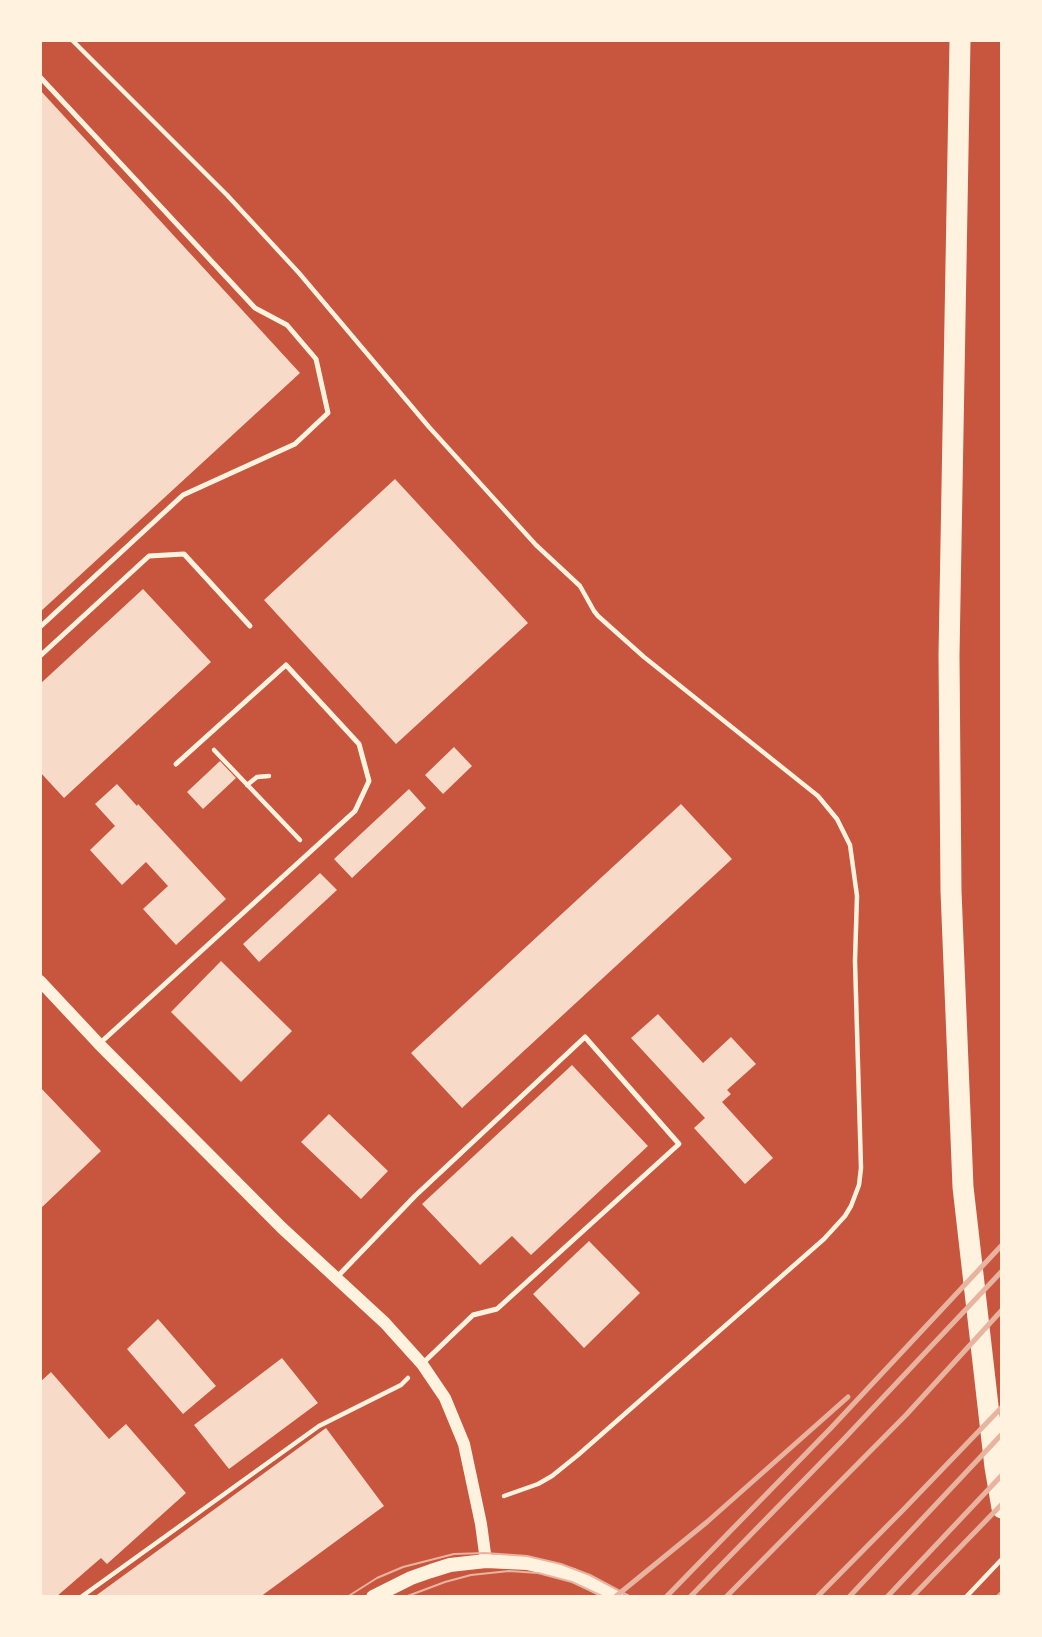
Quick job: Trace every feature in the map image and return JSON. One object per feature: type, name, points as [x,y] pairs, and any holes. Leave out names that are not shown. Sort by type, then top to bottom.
[{"type":"highway","points":[[960,40],[949,669],[951,891],[963,1187],[1002,1508]]},
{"type":"main road","points":[[373,1597],[431,1571],[450,1565],[486,1561],[527,1563],[573,1575],[617,1597]]},
{"type":"street","points":[[40,981],[282,1228],[385,1323],[422,1364],[444,1398],[464,1444],[486,1561]]},
{"type":"lane","points":[[40,77],[255,308],[287,325],[302,342],[316,359],[328,413],[295,444],[183,495],[40,627]]},
{"type":"lane","points":[[40,656],[149,556],[184,554],[250,626]]},
{"type":"lane","points":[[99,1044],[355,811],[369,781],[359,744],[286,665],[176,764]]},
{"type":"lane","points":[[337,1277],[415,1196],[585,1037],[679,1144],[497,1309],[473,1314],[422,1364]]},
{"type":"path","points":[[72,40],[226,195],[299,273],[429,427],[537,545],[580,586],[598,616],[644,657],[818,796],[837,819],[850,845],[857,896],[861,1168],[859,1185],[851,1206],[824,1239],[578,1455],[538,1484],[504,1496]]},
{"type":"path","points":[[204,738],[310,851]]},
{"type":"path","points":[[247,785],[257,777],[269,776]]},
{"type":"path","points":[[81,1597],[319,1426],[401,1385],[422,1364]]},
{"type":"path","points":[[966,1597],[1002,1559]]},
{"type":"building","points":[[40,90],[300,373],[40,612]]},
{"type":"building","points":[[395,479],[528,623],[396,744],[264,600]]},
{"type":"building","points":[[143,589],[211,662],[64,798],[40,772],[40,684]]},
{"type":"building","points":[[454,747],[472,766],[443,794],[425,775]]},
{"type":"building","points":[[220,761],[236,778],[203,809],[187,792]]},
{"type":"building","points":[[117,784],[226,899],[176,945],[143,909],[168,886],[146,862],[122,885],[90,850],[115,826],[95,804]]},
{"type":"building","points":[[409,789],[426,808],[352,878],[334,859]]},
{"type":"building","points":[[681,804],[732,859],[462,1108],[411,1053]]},
{"type":"building","points":[[320,873],[337,890],[259,962],[243,944]]},
{"type":"building","points":[[221,961],[292,1031],[241,1082],[171,1012]]},
{"type":"building","points":[[658,1014],[703,1063],[731,1037],[756,1064],[727,1090],[731,1094],[722,1102],[773,1158],[745,1184],[694,1128],[705,1118],[631,1038]]},
{"type":"building","points":[[572,1065],[648,1146],[531,1255],[512,1236],[480,1265],[422,1204]]},
{"type":"building","points":[[40,1087],[101,1151],[40,1209]]},
{"type":"building","points":[[329,1114],[388,1171],[361,1199],[301,1142]]},
{"type":"building","points":[[589,1241],[640,1293],[584,1348],[533,1294]]},
{"type":"building","points":[[158,1319],[216,1386],[183,1414],[127,1349]]},
{"type":"building","points":[[282,1358],[318,1403],[229,1469],[194,1425]]},
{"type":"building","points":[[51,1372],[109,1439],[126,1424],[186,1493],[107,1564],[101,1558],[56,1597],[40,1597],[40,1382]]},
{"type":"building","points":[[326,1428],[384,1506],[260,1597],[94,1597]]},
{"type":"tram line","points":[[347,1597],[377,1578],[403,1567],[454,1554],[485,1553],[527,1556],[561,1564],[590,1575],[631,1597]]},
{"type":"tram line","points":[[405,1597],[471,1575],[509,1571],[538,1573],[572,1582],[604,1597]]},
{"type":"tram line","points":[[996,1597],[1002,1591]]},
{"type":"railway","points":[[666,1597],[830,1429],[1002,1245]]},
{"type":"railway","points":[[690,1597],[1002,1271]]},
{"type":"railway","points":[[726,1597],[906,1415],[1002,1310]]},
{"type":"railway","points":[[615,1597],[707,1522],[848,1397]]},
{"type":"railway","points":[[817,1597],[1002,1407]]},
{"type":"railway","points":[[849,1597],[1002,1434]]},
{"type":"railway","points":[[887,1597],[1002,1475]]},
{"type":"railway","points":[[912,1597],[1002,1504]]}]
